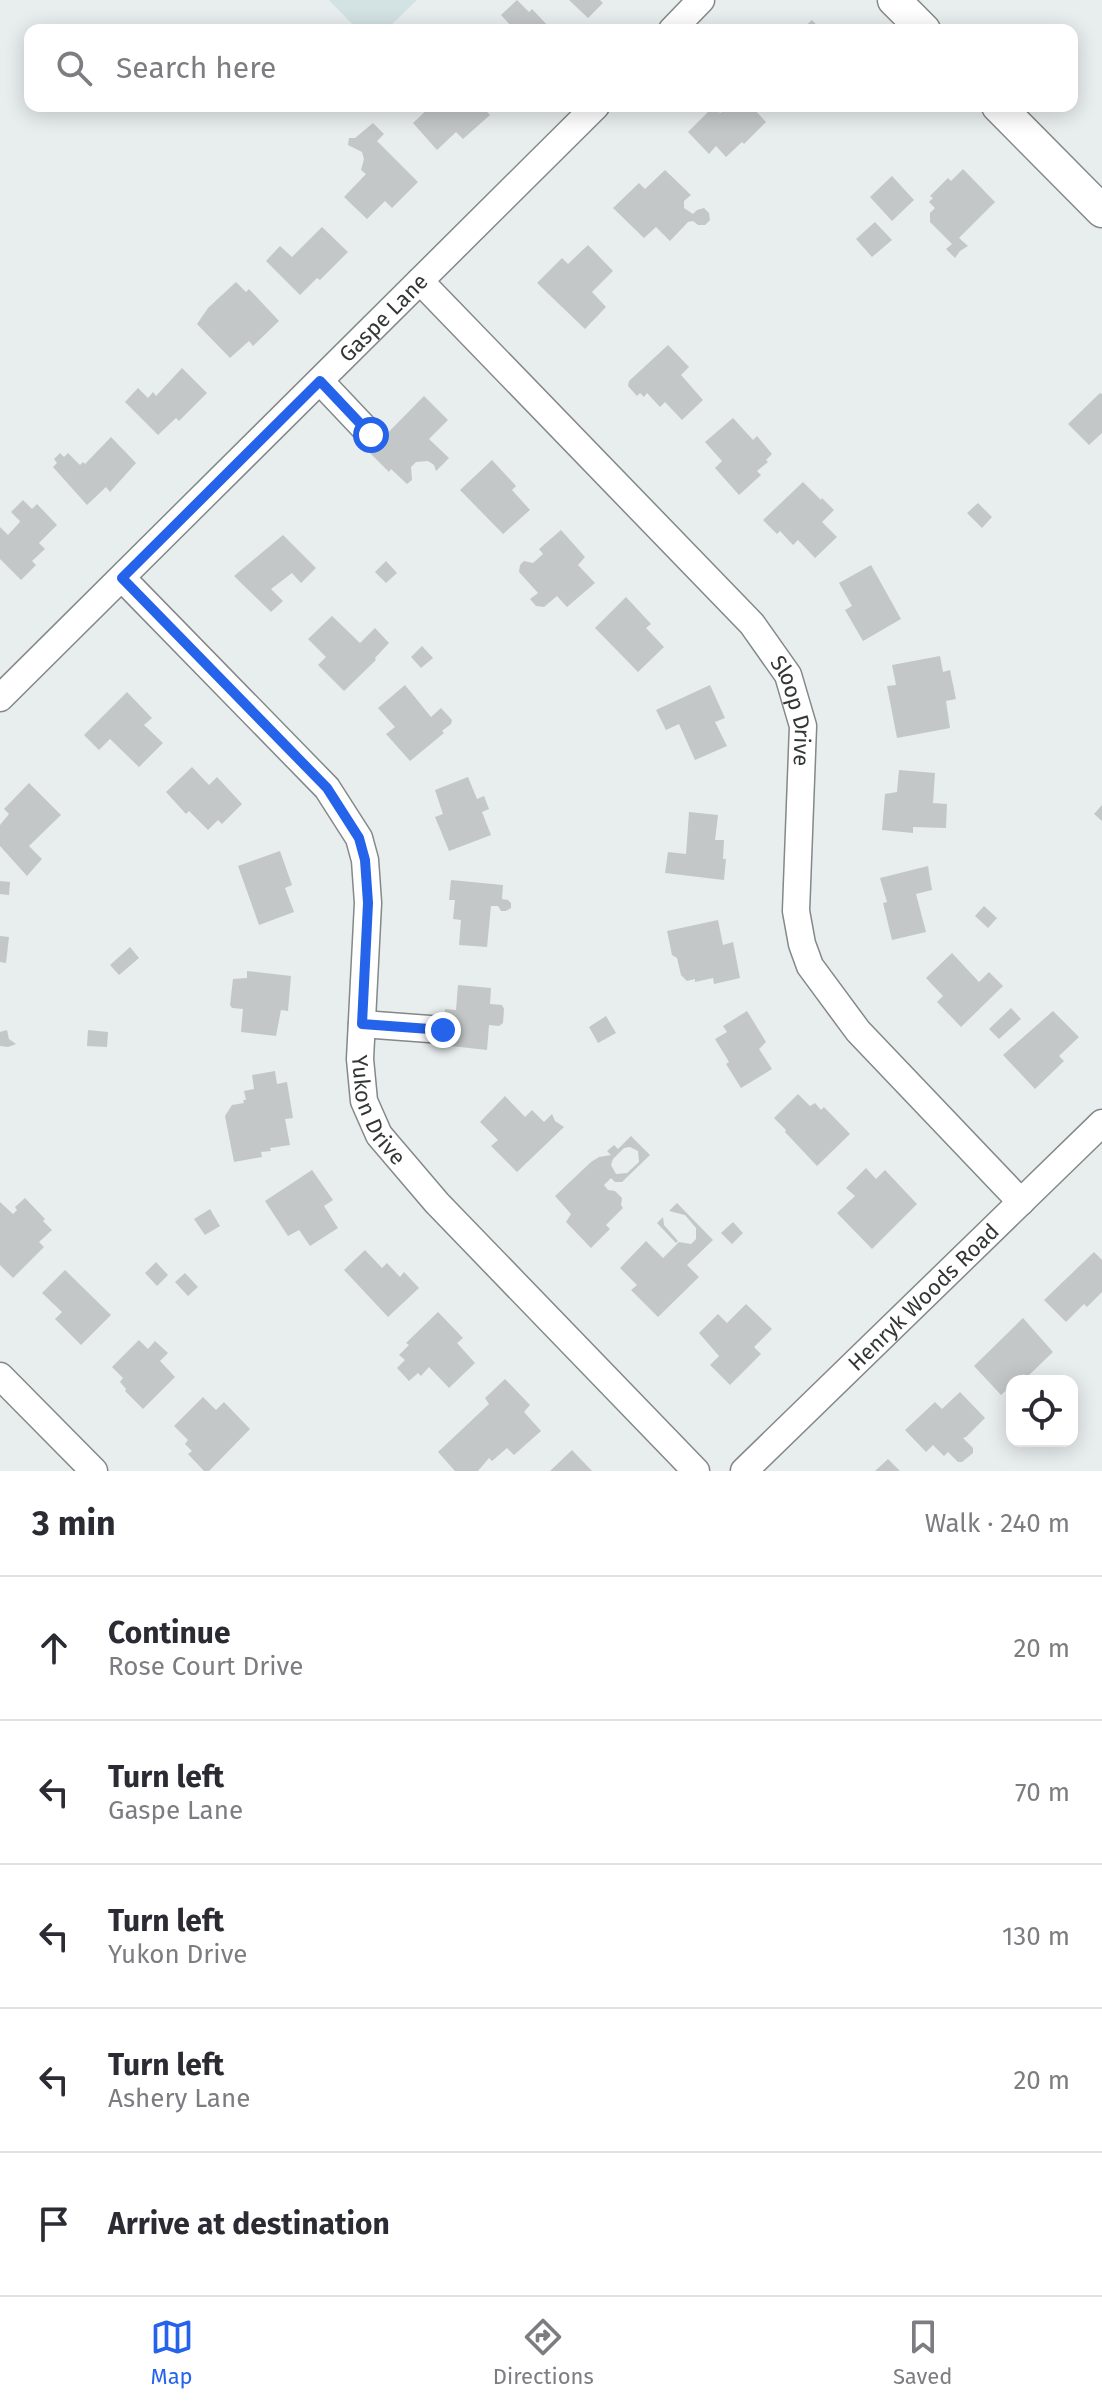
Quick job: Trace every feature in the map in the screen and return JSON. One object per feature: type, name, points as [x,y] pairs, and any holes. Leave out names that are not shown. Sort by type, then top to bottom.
[{"type":"street","points":[[678,24],[701,0]]},
{"type":"street","points":[[894,0],[918,24]]},
{"type":"street","name":"Gaspe Lane","points":[[0,698],[590,112]]},
{"type":"street","points":[[1004,112],[1102,211]]},
{"type":"street","name":"Sloop Drive","points":[[420,281],[752,624],[788,675],[803,726],[796,911],[810,966],[858,1031],[1021,1202]]},
{"type":"street","points":[[320,381],[371,435]]},
{"type":"street","name":"Yukon Drive","points":[[122,578],[327,788],[359,838],[365,860],[368,903],[360,1059],[364,1101],[379,1135],[437,1203],[696,1471]]},
{"type":"street","points":[[362,1024],[443,1030]]},
{"type":"street","name":"Henryk Woods Road","points":[[744,1471],[1102,1123]]},
{"type":"street","points":[[0,1376],[94,1471]]},
{"type":"shaded area","points":[[329,0],[417,0],[392,24],[352,24]]},
{"type":"building","points":[[517,0],[529,12],[532,9],[546,24],[509,24],[501,15]]},
{"type":"building","points":[[569,0],[600,0],[603,3],[588,18]]},
{"type":"building","points":[[425,112],[487,112],[490,115],[463,139],[456,132],[437,150],[413,123]]},
{"type":"building","points":[[708,112],[757,112],[766,122],[726,157],[716,146],[709,154],[688,132]]},
{"type":"building","points":[[373,123],[384,134],[377,141],[418,182],[392,208],[385,201],[367,219],[344,197],[366,174],[361,170],[362,152],[348,145],[349,138],[355,138]]},
{"type":"building","points":[[963,169],[995,202],[959,238],[968,246],[955,258],[946,249],[952,244],[930,222],[930,213],[935,208],[929,202],[933,198],[930,196],[948,178],[951,181]]},
{"type":"building","points":[[665,170],[691,195],[684,201],[684,208],[693,214],[704,208],[710,220],[705,225],[688,222],[670,241],[656,227],[644,238],[613,208],[639,183],[645,189]]},
{"type":"building","points":[[892,176],[914,200],[892,221],[870,197]]},
{"type":"building","points":[[875,222],[892,240],[872,257],[856,239]]},
{"type":"building","points":[[322,227],[348,252],[300,295],[266,261],[280,246],[292,257]]},
{"type":"building","points":[[588,245],[613,271],[592,292],[606,307],[585,329],[537,283],[562,258],[568,264]]},
{"type":"building","points":[[236,282],[246,292],[249,289],[279,321],[253,346],[249,341],[230,358],[197,324],[208,308]]},
{"type":"building","points":[[668,345],[689,367],[681,375],[703,400],[682,420],[665,402],[660,407],[647,393],[644,397],[640,393],[637,396],[628,386],[629,381]]},
{"type":"building","points":[[182,368],[207,393],[179,421],[176,418],[158,435],[125,402],[138,388],[148,398],[153,392],[156,396]]},
{"type":"building","points":[[1100,393],[1102,433],[1089,445],[1068,424]]},
{"type":"building","points":[[424,396],[448,420],[429,439],[449,458],[436,471],[428,461],[416,462],[411,467],[412,480],[407,484],[391,469],[389,472],[369,452]]},
{"type":"building","points":[[733,418],[753,440],[757,436],[772,454],[757,471],[761,475],[739,495],[715,468],[722,461],[705,442]]},
{"type":"building","points":[[111,437],[136,463],[110,492],[106,487],[87,505],[53,467],[57,463],[54,459],[60,453],[64,457],[68,453],[80,465],[85,464]]},
{"type":"building","points":[[492,460],[516,486],[512,490],[530,510],[503,534],[460,490]]},
{"type":"building","points":[[803,482],[834,510],[822,522],[837,537],[815,558],[798,540],[793,545],[780,531],[777,534],[763,520]]},
{"type":"building","points":[[23,500],[32,509],[37,504],[57,525],[39,543],[45,549],[32,561],[36,565],[21,580],[0,559],[0,527],[8,535],[19,523],[11,512]]},
{"type":"building","points":[[978,503],[992,517],[982,528],[967,513]]},
{"type":"building","points":[[561,530],[585,557],[578,565],[595,583],[567,607],[557,596],[544,607],[536,606],[530,599],[538,593],[519,572],[520,565],[524,561],[533,563],[543,554],[539,549]]},
{"type":"building","points":[[283,535],[316,568],[301,583],[292,573],[271,589],[283,601],[271,612],[234,576]]},
{"type":"building","points":[[386,561],[397,573],[386,583],[375,572]]},
{"type":"building","points":[[871,565],[901,619],[863,641],[845,610],[852,606],[839,583]]},
{"type":"building","points":[[626,597],[651,624],[646,628],[664,647],[638,672],[595,628]]},
{"type":"building","points":[[332,616],[360,643],[375,628],[389,643],[344,691],[318,665],[326,657],[308,639]]},
{"type":"building","points":[[422,646],[433,658],[421,668],[411,657]]},
{"type":"building","points":[[940,656],[943,672],[950,670],[956,699],[946,701],[950,728],[897,738],[887,686],[896,685],[892,665]]},
{"type":"building","points":[[405,685],[431,717],[441,708],[452,720],[442,731],[444,733],[410,761],[386,734],[395,727],[378,708]]},
{"type":"building","points":[[710,685],[725,718],[715,722],[727,746],[695,760],[679,724],[666,730],[656,710]]},
{"type":"building","points":[[127,692],[152,718],[144,725],[163,743],[139,767],[110,739],[99,750],[84,735]]},
{"type":"building","points":[[192,767],[209,785],[217,777],[242,804],[222,824],[218,820],[208,830],[189,811],[186,814],[166,792]]},
{"type":"building","points":[[899,770],[935,773],[933,803],[947,804],[946,828],[913,827],[913,833],[882,830],[885,794],[897,792]]},
{"type":"building","points":[[468,777],[477,799],[484,796],[489,809],[482,812],[491,835],[449,851],[435,817],[443,814],[435,790]]},
{"type":"building","points":[[29,783],[61,815],[29,846],[42,859],[27,876],[0,846],[0,825],[9,814],[4,809]]},
{"type":"building","points":[[1102,805],[1102,821],[1094,814]]},
{"type":"building","points":[[689,812],[718,815],[715,840],[724,840],[724,880],[665,873],[668,852],[686,854]]},
{"type":"building","points":[[280,851],[292,885],[285,888],[294,912],[259,925],[238,866]]},
{"type":"building","points":[[928,866],[932,890],[916,894],[926,932],[892,940],[880,878]]},
{"type":"building","points":[[451,880],[503,885],[502,899],[511,903],[511,908],[501,911],[498,906],[491,906],[487,947],[459,945],[461,920],[453,919],[455,900],[449,900]]},
{"type":"building","points":[[0,881],[10,882],[9,895],[0,894]]},
{"type":"building","points":[[984,906],[997,918],[988,928],[975,916]]},
{"type":"building","points":[[718,920],[723,945],[733,942],[740,978],[714,984],[713,978],[687,981],[681,975],[677,958],[672,955],[667,931]]},
{"type":"building","points":[[0,936],[9,937],[6,963],[0,962]]},
{"type":"building","points":[[130,947],[139,958],[119,975],[110,965]]},
{"type":"building","points":[[952,953],[979,982],[989,972],[1003,986],[961,1027],[937,1002],[943,996],[926,978]]},
{"type":"building","points":[[247,971],[291,976],[288,1011],[281,1010],[276,1036],[241,1032],[243,1009],[230,1005],[233,979],[247,978]]},
{"type":"building","points":[[458,985],[491,988],[490,1004],[502,1005],[504,1009],[503,1023],[499,1026],[489,1025],[487,1050],[442,1045],[445,1009],[456,1010]]},
{"type":"building","points":[[1011,1008],[1021,1019],[999,1039],[989,1029]]},
{"type":"building","points":[[747,1011],[766,1042],[759,1049],[772,1069],[741,1088],[715,1039],[727,1032],[723,1026]]},
{"type":"building","points":[[1053,1011],[1079,1037],[1059,1056],[1064,1061],[1035,1089],[1003,1055]]},
{"type":"building","points":[[606,1016],[616,1033],[598,1043],[589,1027]]},
{"type":"building","points":[[7,1030],[9,1039],[16,1044],[0,1046],[0,1032]]},
{"type":"building","points":[[88,1030],[108,1032],[107,1047],[87,1046]]},
{"type":"building","points":[[275,1071],[277,1084],[287,1082],[293,1118],[285,1119],[290,1145],[270,1148],[271,1151],[261,1152],[262,1157],[234,1162],[225,1116],[232,1105],[244,1103],[244,1091],[254,1089],[252,1075]]},
{"type":"building","points":[[798,1094],[810,1106],[815,1103],[821,1110],[824,1107],[850,1134],[817,1166],[774,1118]]},
{"type":"building","points":[[505,1096],[525,1117],[532,1110],[544,1122],[552,1114],[555,1121],[564,1127],[517,1172],[491,1146],[498,1140],[480,1122]]},
{"type":"building","points":[[631,1136],[650,1155],[622,1182],[611,1178],[604,1185],[622,1198],[623,1208],[606,1225],[610,1229],[591,1248],[566,1222],[571,1214],[555,1196],[591,1162],[611,1155],[607,1151],[614,1145],[618,1149]],"holes":[[[624,1148],[638,1151],[639,1162],[627,1173],[616,1174],[611,1165],[613,1159]]]},
{"type":"building","points":[[866,1168],[876,1179],[885,1170],[917,1204],[872,1249],[837,1213],[855,1196],[846,1188]]},
{"type":"building","points":[[312,1170],[333,1200],[324,1206],[338,1228],[310,1246],[299,1230],[288,1236],[265,1201]]},
{"type":"building","points":[[25,1198],[52,1230],[39,1242],[44,1247],[13,1278],[0,1265],[0,1202],[13,1214],[17,1210],[15,1207]]},
{"type":"building","points":[[677,1203],[713,1240],[687,1265],[699,1277],[658,1317],[631,1290],[637,1285],[620,1268],[646,1241],[663,1258],[679,1242],[691,1244],[696,1239],[696,1228],[685,1215],[669,1211]]},
{"type":"building","points":[[210,1209],[220,1226],[205,1235],[194,1219]]},
{"type":"building","points":[[663,1217],[664,1225],[678,1241],[676,1243],[657,1223]]},
{"type":"building","points":[[733,1222],[743,1233],[732,1244],[721,1233]]},
{"type":"building","points":[[365,1250],[382,1268],[387,1263],[400,1277],[404,1272],[419,1288],[388,1317],[344,1270]]},
{"type":"building","points":[[1094,1252],[1102,1260],[1102,1292],[1066,1322],[1044,1300]]},
{"type":"building","points":[[156,1262],[168,1275],[157,1286],[145,1273]]},
{"type":"building","points":[[65,1270],[111,1315],[81,1345],[55,1319],[62,1312],[42,1293]]},
{"type":"building","points":[[185,1273],[198,1287],[188,1296],[175,1282]]},
{"type":"building","points":[[746,1304],[772,1329],[754,1347],[761,1354],[730,1385],[710,1365],[719,1356],[699,1333],[718,1314],[727,1323]]},
{"type":"building","points":[[438,1312],[463,1338],[457,1343],[475,1363],[449,1388],[429,1367],[421,1376],[418,1373],[409,1381],[397,1368],[405,1360],[399,1355],[409,1345],[406,1343]]},
{"type":"building","points":[[1023,1318],[1053,1352],[1029,1375],[1006,1375],[1006,1390],[1001,1395],[974,1366]]},
{"type":"building","points":[[139,1340],[148,1349],[155,1341],[168,1353],[160,1361],[175,1377],[143,1409],[125,1391],[120,1382],[123,1378],[112,1367]]},
{"type":"building","points":[[505,1379],[530,1405],[524,1412],[541,1431],[514,1455],[507,1448],[492,1461],[489,1458],[478,1471],[455,1471],[438,1452],[489,1404],[485,1398]]},
{"type":"building","points":[[960,1392],[985,1418],[963,1438],[973,1448],[973,1453],[958,1462],[948,1452],[944,1456],[933,1445],[926,1452],[905,1430],[935,1402],[942,1409]]},
{"type":"building","points":[[203,1397],[216,1410],[224,1402],[250,1429],[209,1471],[204,1471],[188,1454],[192,1451],[185,1444],[188,1440],[174,1426]]},
{"type":"building","points":[[572,1450],[592,1471],[550,1471]]},
{"type":"building","points":[[888,1459],[900,1471],[875,1471]]},
{"type":"route","points":[[371,435],[320,381],[122,578],[327,788],[359,838],[365,860],[368,903],[362,1024],[443,1030]]}]
